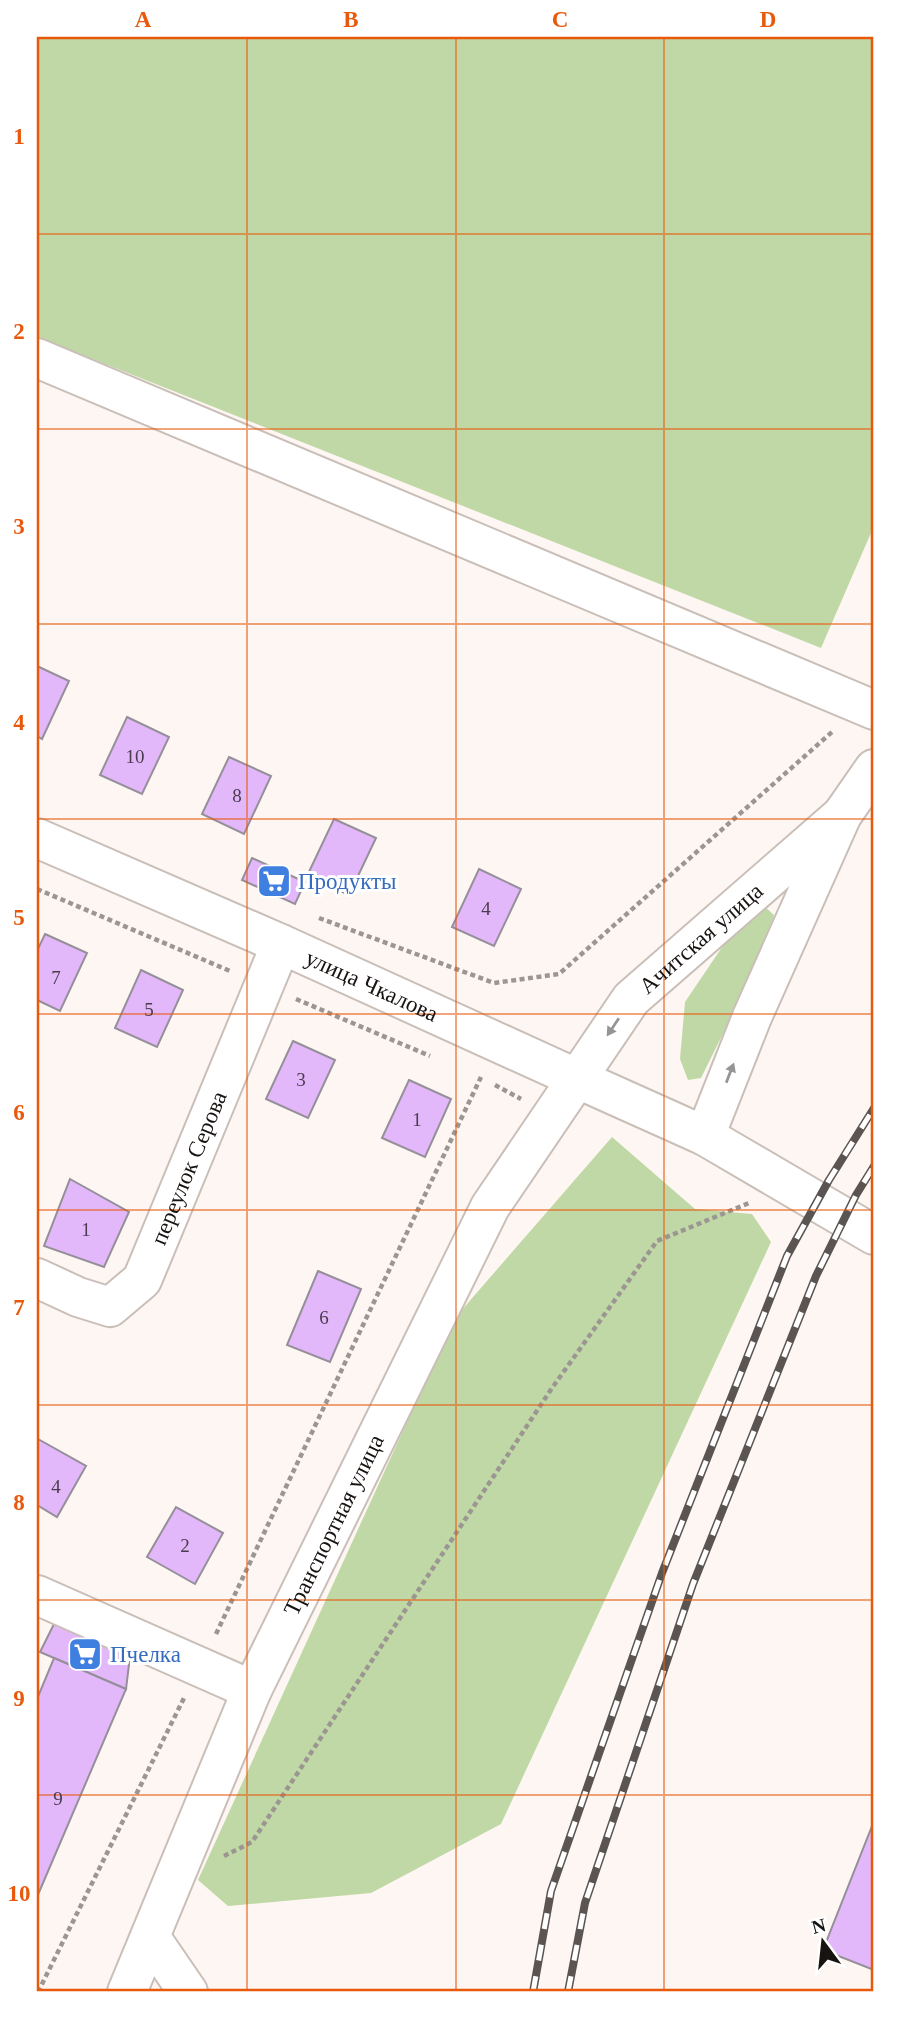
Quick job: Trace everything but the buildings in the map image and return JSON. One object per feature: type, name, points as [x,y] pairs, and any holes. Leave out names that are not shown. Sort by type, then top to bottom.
[{"type":"main road","points":[[37,358],[869,707]]},
{"type":"main road","name":"Ачитская улица","points":[[705,1136],[751,1017],[842,815],[874,769]]},
{"type":"main road","name":"Ачитская улица","points":[[578,1079],[631,999],[842,815]]},
{"type":"main road","name":"улица Чкалова","points":[[37,838],[281,944],[705,1136],[874,1235]]},
{"type":"main road","name":"переулок Серова","points":[[37,1278],[78,1297],[110,1307],[142,1280],[281,944]]},
{"type":"main road","name":"Транспортная улица","points":[[127,1992],[252,1690],[491,1207],[578,1079]]},
{"type":"main road","points":[[37,1595],[252,1690]]},
{"type":"main road","points":[[151,1938],[188,1992]]},
{"type":"path","points":[[318,918],[494,983],[559,974],[869,707]]},
{"type":"path","points":[[38,1992],[200,1666],[481,1077]]},
{"type":"path","points":[[174,1881],[252,1842],[552,1388],[657,1241],[755,1200]]},
{"type":"green space","points":[[37,37],[874,37],[874,526],[821,648],[37,337]]},
{"type":"green space","points":[[765,907],[774,915],[767,945],[701,1078],[688,1080],[680,1059],[685,1002],[739,922]]},
{"type":"green space","points":[[612,1137],[695,1209],[752,1214],[771,1242],[501,1824],[371,1893],[228,1906],[198,1880],[454,1319]]},
{"type":"railway","points":[[533,1992],[551,1891],[662,1573],[787,1256],[829,1180],[874,1108]]},
{"type":"railway","points":[[568,1992],[585,1903],[693,1584],[816,1276],[856,1195],[874,1166]]},
{"type":"place","name":"Продукты","points":[[274,881]]},
{"type":"place","name":"Пчелка","points":[[85,1654]]}]
